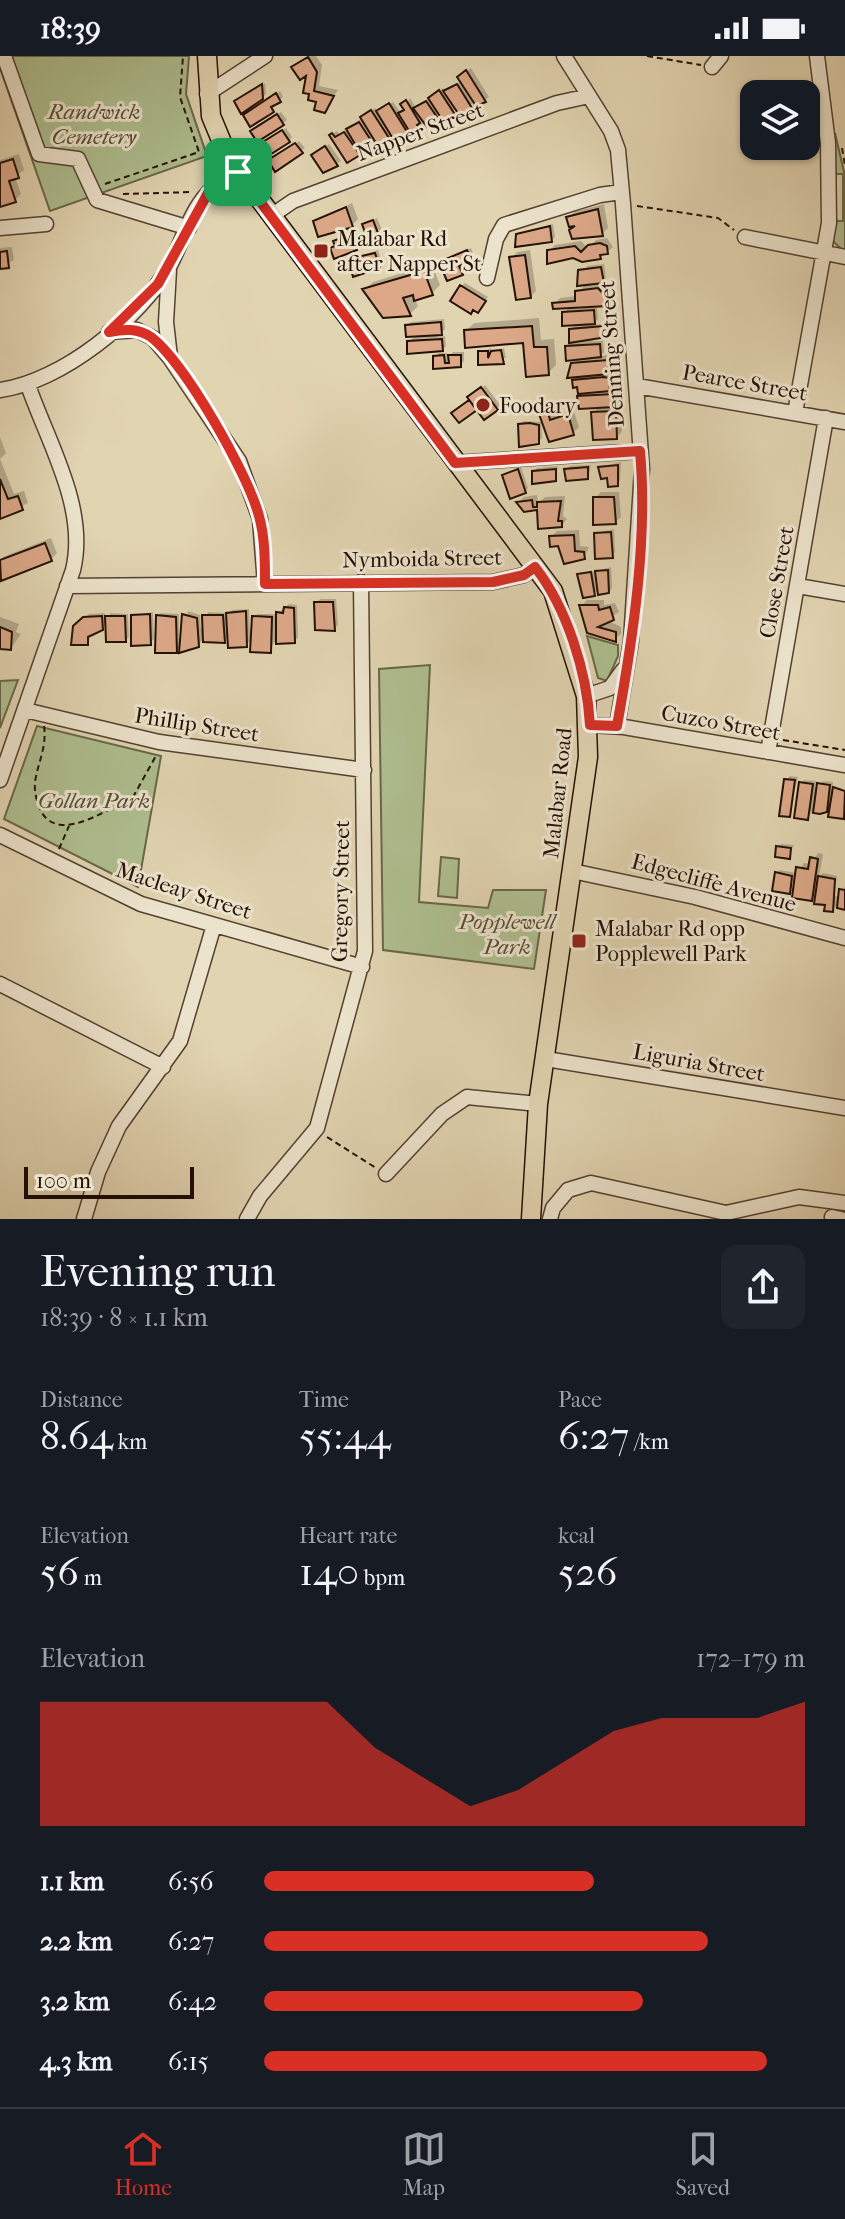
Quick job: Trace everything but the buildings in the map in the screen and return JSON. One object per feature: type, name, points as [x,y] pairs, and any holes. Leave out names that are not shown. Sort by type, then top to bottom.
[{"type":"main road","name":"Malabar Road","points":[[207,56],[207,94],[215,129],[238,172],[553,591],[586,696],[590,725],[538,1104],[531,1219]]},
{"type":"street","points":[[4,56],[36,151],[43,156],[78,159],[97,200],[189,228]]},
{"type":"street","points":[[207,94],[265,56]]},
{"type":"street","name":"Denning Street","points":[[564,56],[618,150],[637,386],[641,523],[617,726]]},
{"type":"street","points":[[795,413],[823,253],[830,181],[817,56]]},
{"type":"street","name":"Napper Street","points":[[271,216],[293,201],[557,103],[589,96]]},
{"type":"street","points":[[0,390],[28,385],[59,370],[146,299],[170,265],[205,198],[238,172]]},
{"type":"street","points":[[487,278],[496,239],[504,225],[622,198]]},
{"type":"street","points":[[0,228],[46,224]]},
{"type":"street","points":[[745,237],[845,257]]},
{"type":"street","points":[[170,265],[166,305],[170,358]]},
{"type":"street","points":[[109,332],[125,329],[146,334],[170,358],[239,461],[260,519],[265,584]]},
{"type":"street","points":[[0,780],[77,553],[74,510],[28,385]]},
{"type":"street","name":"Pearce Street","points":[[637,386],[845,422]]},
{"type":"street","name":"Close Street","points":[[770,745],[826,418]]},
{"type":"street","points":[[455,463],[640,451]]},
{"type":"street","name":"Nymboida Street","points":[[67,586],[493,582],[524,575],[535,567]]},
{"type":"street","name":"Gregory Street","points":[[247,1219],[260,1196],[317,1128],[365,951],[361,582]]},
{"type":"street","points":[[798,586],[845,594]]},
{"type":"street","points":[[586,696],[610,688],[626,663]]},
{"type":"street","name":"Phillip Street","points":[[25,710],[159,742],[364,770]]},
{"type":"street","name":"Cuzco Street","points":[[590,725],[770,745],[845,765]]},
{"type":"street","name":"Macleay Street","points":[[0,835],[141,904],[362,967]]},
{"type":"street","name":"Edgecliffe Avenue","points":[[572,871],[695,897],[845,938]]},
{"type":"street","points":[[84,1219],[98,1172],[119,1126],[180,1041],[214,925]]},
{"type":"street","points":[[0,984],[163,1067]]},
{"type":"street","name":"Liguria Street","points":[[546,1059],[845,1108]]},
{"type":"street","points":[[386,1174],[442,1114],[467,1097],[538,1104]]},
{"type":"street","points":[[550,1219],[553,1208],[568,1190],[591,1183],[726,1213],[799,1197],[845,1203]]},
{"type":"path","points":[[93,188],[199,152],[180,97],[183,56]]},
{"type":"path","points":[[647,56],[717,62]]},
{"type":"path","points":[[115,195],[189,191],[205,198]]},
{"type":"path","points":[[622,198],[718,218],[745,237]]},
{"type":"path","points":[[25,710],[45,727],[46,744],[34,784],[38,806],[46,818],[70,825],[102,816],[112,806],[133,797],[156,758],[159,742]]},
{"type":"path","points":[[770,745],[845,750]]},
{"type":"path","points":[[52,861],[70,825]]},
{"type":"path","points":[[331,1140],[369,1164]]},
{"type":"green space","name":"Randwick Cemetery","points":[[0,56],[189,56],[186,94],[207,156],[50,211],[0,68]]},
{"type":"green space","points":[[835,133],[845,176],[845,253],[833,241],[835,221],[843,221],[843,174],[834,174]]},
{"type":"green space","points":[[587,636],[618,645],[618,656],[607,681],[598,678]]},
{"type":"green space","name":"Popplewell Park","points":[[430,665],[419,902],[488,908],[493,890],[546,890],[534,969],[383,950],[379,669]]},
{"type":"green space","points":[[18,680],[0,728],[0,681]]},
{"type":"green space","name":"Gollan Park","points":[[37,726],[161,756],[138,887],[4,819]]},
{"type":"green space","points":[[441,857],[459,859],[457,898],[438,896]]},
{"type":"place","name":"Malabar Rd after Napper St","points":[[321,251]]},
{"type":"place","name":"Foodary","points":[[483,405]]},
{"type":"place","name":"Malabar Rd opp Popplewell Park","points":[[579,941]]},
{"type":"route","points":[[238,172],[455,463],[640,451],[641,523],[631,641],[617,726],[590,725],[584,685],[561,610],[553,591],[535,567],[524,575],[493,582],[265,584],[260,519],[239,461],[170,358],[153,338],[137,330],[109,332],[132,313],[158,284],[208,193],[238,172]]}]
